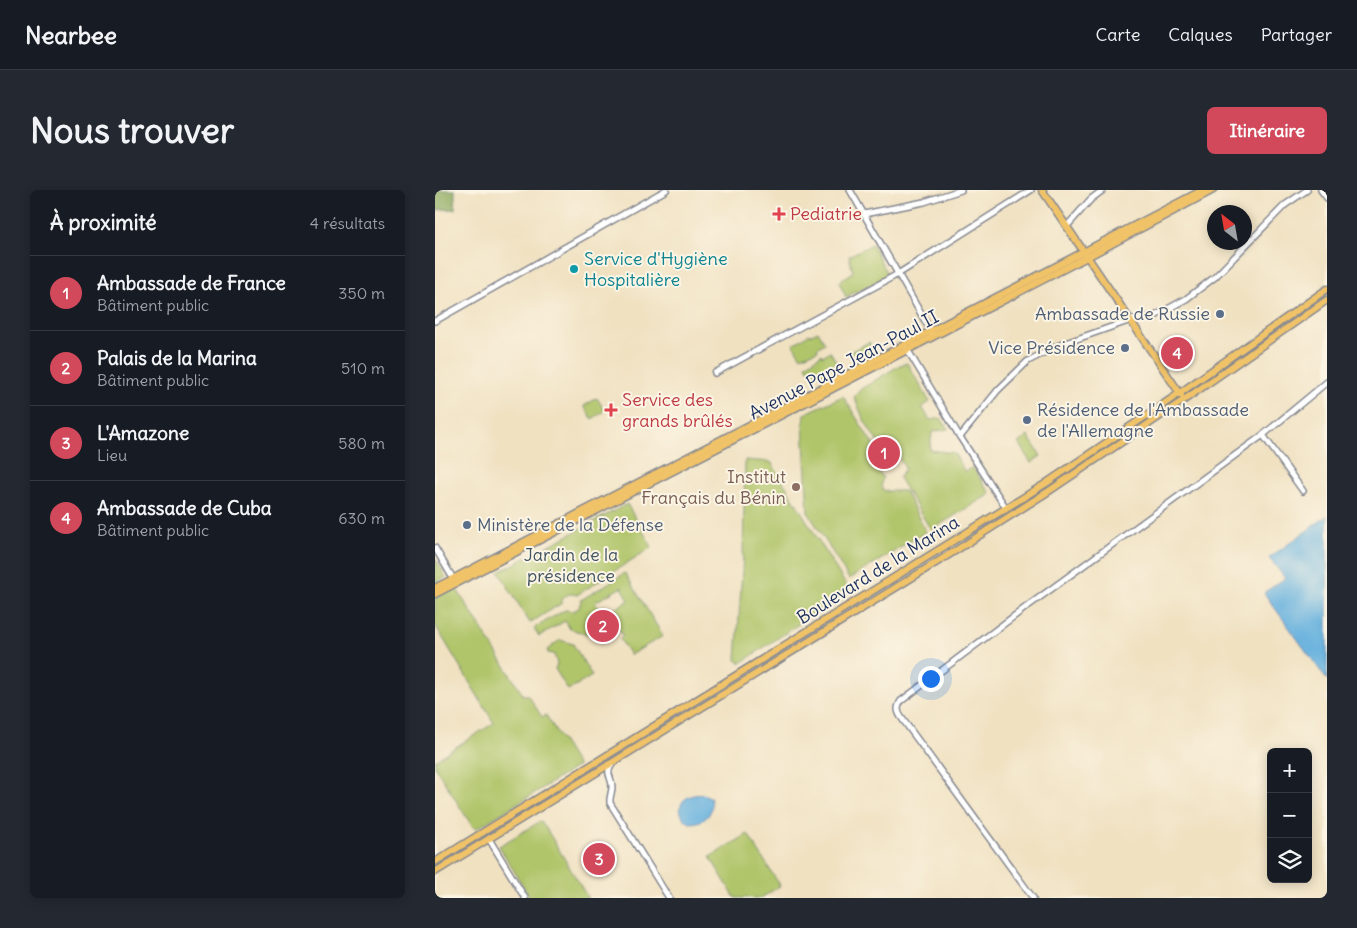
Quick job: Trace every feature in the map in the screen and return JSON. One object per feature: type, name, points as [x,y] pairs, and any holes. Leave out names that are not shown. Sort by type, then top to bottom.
[{"type":"main road","points":[[1042,190],[1184,400]]},
{"type":"main road","name":"Avenue Pape Jean-Paul II","points":[[1086,255],[1203,190]]},
{"type":"main road","name":"Avenue Pape Jean-Paul II","points":[[435,594],[455,581],[932,333],[1213,190]]},
{"type":"main road","name":"Boulevard de la Marina","points":[[435,862],[1007,508],[1180,393],[1327,289]]},
{"type":"main road","name":"Boulevard de la Marina","points":[[435,872],[979,536],[1184,400],[1327,300]]},
{"type":"main road","points":[[1308,303],[1313,310]]},
{"type":"main road","name":"Avenue Pape Jean-Paul II","points":[[708,450],[907,349],[932,333]]},
{"type":"main road","name":"Avenue Pape Jean-Paul II","points":[[435,588],[455,581]]},
{"type":"main road","points":[[729,680],[732,688]]},
{"type":"main road","points":[[711,691],[713,700]]},
{"type":"street","points":[[435,322],[666,190]]},
{"type":"street","points":[[850,190],[932,333]]},
{"type":"street","points":[[864,214],[924,202],[961,190]]},
{"type":"street","points":[[715,373],[898,274],[1031,190]]},
{"type":"street","points":[[1067,226],[1091,199],[1103,190]]},
{"type":"street","points":[[960,437],[1004,384],[1028,361],[1057,346],[1130,320],[1160,314],[1191,296],[1215,277],[1279,210],[1289,201],[1307,190]]},
{"type":"street","points":[[1321,190],[1327,198]]},
{"type":"street","points":[[907,349],[960,437],[1007,508]]},
{"type":"street","points":[[1033,898],[898,713],[899,704],[1025,608],[1263,435],[1327,382]]},
{"type":"street","points":[[1263,435],[1303,491]]},
{"type":"street","points":[[435,548],[455,581]]},
{"type":"street","points":[[616,760],[609,769],[608,774],[612,787],[609,798],[610,803],[669,898]]},
{"type":"street","points":[[489,839],[525,898]]},
{"type":"green space","points":[[435,190],[455,190],[455,209],[435,210]]},
{"type":"green space","points":[[872,244],[888,275],[846,297],[839,282],[853,272],[849,256]]},
{"type":"green space","points":[[818,331],[825,343],[817,348],[818,350],[801,357],[793,345],[809,334]]},
{"type":"green space","points":[[869,342],[874,352],[855,362],[850,352]]},
{"type":"green space","points":[[830,351],[837,363],[822,375],[820,373],[813,378],[806,365]]},
{"type":"green space","points":[[907,363],[930,402],[922,407],[930,420],[941,418],[948,429],[932,432],[930,450],[954,453],[965,472],[973,467],[990,494],[931,530],[899,478],[905,468],[889,441],[880,446],[864,420],[854,397],[861,389],[900,365]]},
{"type":"green space","points":[[843,396],[876,449],[868,456],[883,478],[881,485],[884,491],[905,491],[926,532],[849,579],[808,512],[803,424],[804,414]]},
{"type":"green space","points":[[597,398],[605,411],[592,419],[584,406]]},
{"type":"green space","points":[[1028,436],[1041,456],[1031,463],[1018,443]]},
{"type":"green space","points":[[745,460],[771,462],[849,590],[741,663],[736,660],[743,557]]},
{"type":"green space","name":"Jardin de la présidence","points":[[627,504],[652,547],[577,595],[567,595],[562,600],[562,603],[530,623],[499,572]]},
{"type":"green space","points":[[435,558],[446,577],[435,583]]},
{"type":"green space","points":[[625,573],[663,636],[630,655],[620,639],[623,636],[615,623],[611,625],[613,610],[629,600],[622,587],[595,602],[601,613],[597,628],[587,634],[570,629],[565,621],[539,636],[534,628],[565,610],[573,611],[579,608],[581,600]]},
{"type":"green space","points":[[456,588],[523,695],[528,695],[542,717],[546,715],[578,766],[476,829],[472,826],[435,767],[435,760],[494,723],[435,625],[435,598]]},
{"type":"green space","points":[[560,640],[573,644],[592,676],[568,690],[555,669],[557,664],[554,654],[548,653],[547,650]]},
{"type":"green space","points":[[541,821],[588,898],[530,898],[499,846]]},
{"type":"green space","points":[[748,834],[780,886],[761,898],[735,898],[710,857]]},
{"type":"water","points":[[1327,516],[1327,680],[1264,593],[1285,578],[1269,558]]},
{"type":"water","points":[[703,794],[710,797],[712,807],[710,812],[705,819],[690,823],[681,813],[681,805],[686,798]]},
{"type":"place","name":"Pediatrie","points":[[779,214]]},
{"type":"place","name":"Service d'Hygiène Hospitalière","points":[[574,269]]},
{"type":"place","name":"Ambassade de Russie","points":[[1220,314]]},
{"type":"place","name":"Vice Présidence","points":[[1125,348]]},
{"type":"place","name":"Ambassade de Cuba","points":[[1177,353]]},
{"type":"place","name":"Service des grands brûlés","points":[[611,410]]},
{"type":"place","name":"Résidence de l'Ambassade de l'Allemagne","points":[[1027,420]]},
{"type":"place","name":"Ambassade de France","points":[[884,453]]},
{"type":"place","name":"Institut Français du Bénin","points":[[796,487]]},
{"type":"place","name":"Ministère de la Défense","points":[[467,525]]},
{"type":"place","name":"Palais de la Marina","points":[[603,626]]},
{"type":"place","name":"L'Amazone","points":[[599,859]]}]
